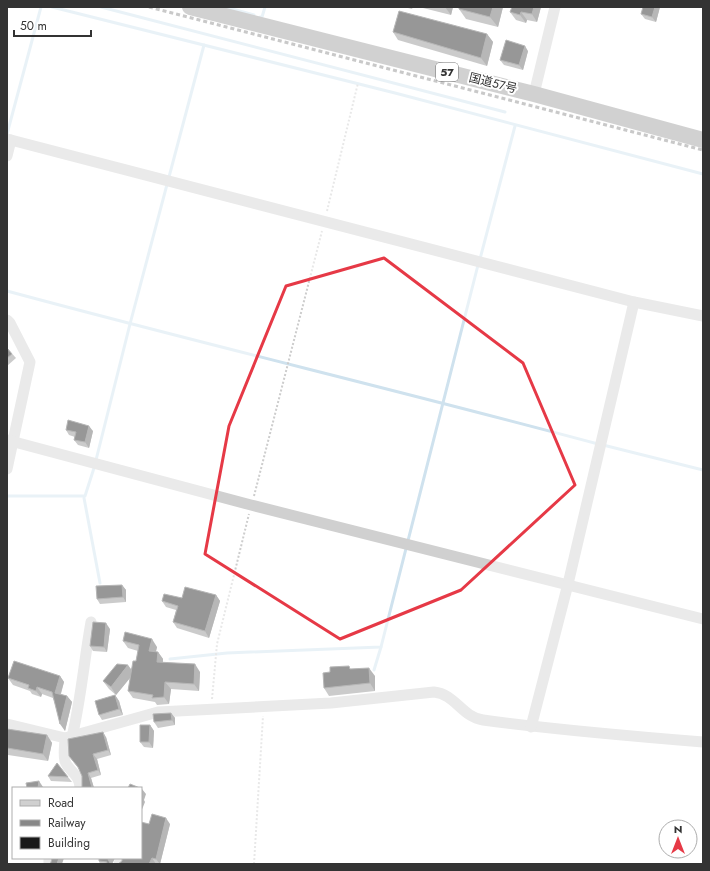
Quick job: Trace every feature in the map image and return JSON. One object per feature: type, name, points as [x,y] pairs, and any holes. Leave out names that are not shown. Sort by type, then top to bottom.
[{"type":"highway","name":"国道57号","points":[[190,7],[534,94],[703,140]]},
{"type":"street","points":[[534,94],[555,7]]},
{"type":"street","points":[[7,156],[9,140],[634,302],[703,316]]},
{"type":"street","points":[[531,727],[568,584],[634,302]]},
{"type":"street","points":[[7,320],[30,362],[10,441],[7,469]]},
{"type":"street","points":[[10,441],[251,505],[703,619]]},
{"type":"street","points":[[80,787],[80,782],[76,774],[65,761],[68,737],[81,694],[82,674],[91,622]]},
{"type":"street","points":[[7,724],[68,737],[158,712],[331,703],[434,692],[444,693],[468,714],[481,720],[531,727],[703,742]]},
{"type":"path","points":[[211,709],[217,644],[251,505],[325,221],[358,84]]},
{"type":"path","points":[[254,864],[264,706]]},
{"type":"highlighted area","points":[[384,258],[523,363],[575,485],[461,590],[340,639],[205,554],[229,426],[286,286]]},
{"type":"building","points":[[459,7],[493,7],[490,17],[459,9]]},
{"type":"building","points":[[512,7],[534,7],[532,14],[521,12],[520,15],[510,12]]},
{"type":"building","points":[[643,7],[655,7],[652,17],[641,14]]},
{"type":"building","points":[[399,11],[487,34],[481,58],[393,32]]},
{"type":"building","points":[[506,40],[525,46],[519,65],[500,60]]},
{"type":"building","points":[[7,348],[12,354],[7,358]]},
{"type":"building","points":[[68,420],[89,426],[85,442],[74,440],[76,432],[66,430]]},
{"type":"building","points":[[122,585],[123,597],[97,599],[96,586]]},
{"type":"building","points":[[185,587],[216,595],[205,631],[173,622],[178,606],[162,601],[164,594],[182,598]]},
{"type":"building","points":[[93,622],[106,623],[104,647],[90,646]]},
{"type":"building","points":[[125,632],[152,639],[149,651],[158,652],[157,662],[195,664],[194,684],[165,682],[164,697],[152,698],[153,695],[128,691],[133,661],[136,661],[139,645],[123,641]]},
{"type":"building","points":[[14,661],[60,676],[55,693],[67,696],[60,724],[52,692],[37,687],[36,691],[28,688],[29,685],[8,678]]},
{"type":"building","points":[[117,664],[128,665],[111,687],[103,681]]},
{"type":"building","points":[[349,666],[350,669],[369,668],[370,683],[324,688],[323,673],[330,672],[330,667]]},
{"type":"building","points":[[115,695],[119,709],[99,715],[95,701]]},
{"type":"building","points":[[171,713],[172,720],[154,722],[153,714]]},
{"type":"building","points":[[140,725],[150,725],[149,742],[140,742]]},
{"type":"building","points":[[7,729],[47,735],[43,754],[7,748]]},
{"type":"building","points":[[103,732],[108,750],[93,754],[98,770],[88,773],[92,787],[82,787],[82,776],[78,767],[69,756],[68,739]]},
{"type":"building","points":[[57,763],[68,777],[48,776]]},
{"type":"building","points":[[39,781],[38,787],[27,787],[26,783]]},
{"type":"building","points":[[130,784],[138,787],[128,787]]},
{"type":"building","points":[[152,814],[166,818],[156,859],[152,858],[149,864],[118,864],[122,861],[122,859],[142,859],[142,822],[149,824]]},
{"type":"building","points":[[52,859],[59,859],[57,864],[50,864]]},
{"type":"building","points":[[99,859],[108,859],[112,864],[106,864],[107,862],[99,861]]},
{"type":"waterway","points":[[7,134],[41,7]]},
{"type":"waterway","points":[[52,7],[395,93],[703,174]]},
{"type":"waterway","points":[[101,7],[505,112]]},
{"type":"waterway","points":[[225,7],[254,15]]},
{"type":"waterway","points":[[260,17],[262,17],[265,7]]},
{"type":"waterway","points":[[7,496],[85,496],[94,468],[130,324],[204,45]]},
{"type":"waterway","points":[[480,259],[515,126]]},
{"type":"waterway","points":[[170,659],[227,653],[381,647],[478,265]]},
{"type":"waterway","points":[[7,291],[598,444]]},
{"type":"waterway","points":[[603,445],[703,470]]},
{"type":"waterway","points":[[84,498],[100,583]]},
{"type":"waterway","points":[[374,670],[381,647]]},
{"type":"railway","points":[[149,7],[703,150]]}]
